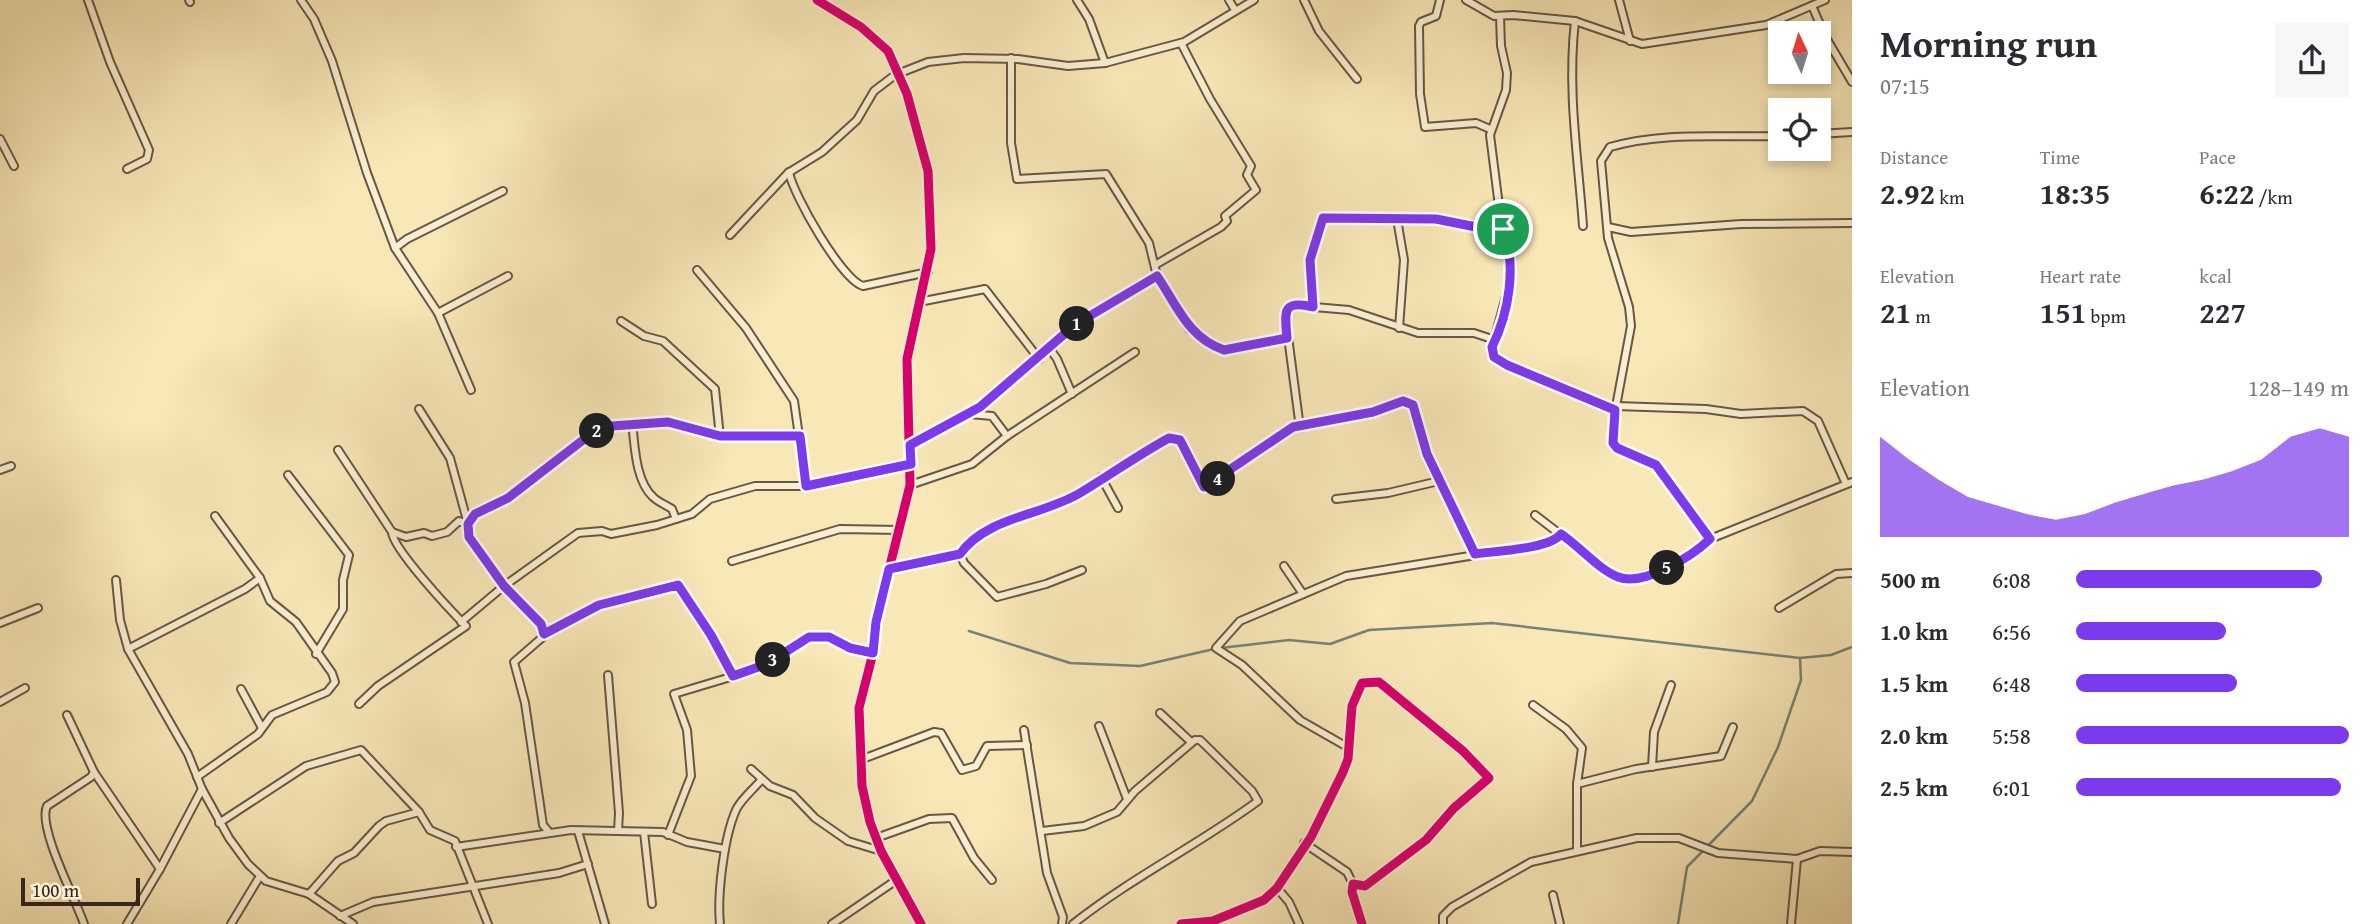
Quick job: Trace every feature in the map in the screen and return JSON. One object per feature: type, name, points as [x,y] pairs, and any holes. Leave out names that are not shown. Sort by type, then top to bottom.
[{"type":"street","points":[[88,0],[110,62],[149,150],[147,159],[127,169]]},
{"type":"street","points":[[301,0],[314,19],[332,61],[367,173],[395,248],[438,313],[471,390]]},
{"type":"street","points":[[817,0],[861,27],[888,51],[899,72],[922,141],[928,171],[931,249],[928,272],[906,359],[910,485],[876,622],[873,653],[861,695],[860,760],[866,806],[876,838],[920,924]]},
{"type":"street","points":[[831,9],[833,0]]},
{"type":"street","points":[[1077,0],[1089,19],[1105,63]]},
{"type":"street","points":[[1229,0],[1235,10]]},
{"type":"street","points":[[730,235],[789,172],[822,152],[857,120],[874,91],[899,72],[944,59],[1011,58],[1068,66],[1105,63],[1181,43],[1254,0]]},
{"type":"street","points":[[1304,0],[1319,31],[1357,79]]},
{"type":"street","points":[[1440,0],[1436,16],[1421,22],[1419,26],[1420,94],[1425,127],[1476,122],[1490,129]]},
{"type":"street","points":[[1466,0],[1487,14],[1574,21],[1630,41],[1652,44],[1766,24],[1813,8],[1825,0]]},
{"type":"street","points":[[1619,0],[1630,41]]},
{"type":"street","points":[[1813,8],[1825,36],[1852,82]]},
{"type":"street","points":[[1500,16],[1501,46],[1507,73],[1506,90],[1490,129],[1503,229],[1509,246],[1510,281],[1491,352],[1497,361],[1615,408],[1706,409],[1733,414],[1803,411],[1818,421],[1849,483],[1820,492],[1710,539],[1697,551],[1664,569],[1629,579],[1612,574],[1535,515]]},
{"type":"street","points":[[1574,21],[1570,62],[1575,159],[1580,181],[1583,226]]},
{"type":"street","points":[[1155,265],[1221,227],[1227,221],[1224,216],[1256,190],[1247,175],[1251,166],[1210,99],[1181,43]]},
{"type":"street","points":[[1011,58],[1011,143],[1014,176],[1017,179],[1106,174],[1149,243],[1157,276],[1189,329],[1213,347],[1224,350],[1287,338]]},
{"type":"street","points":[[1831,133],[1852,132]]},
{"type":"street","points":[[1710,539],[1656,465],[1617,448],[1613,443],[1615,408],[1627,361],[1630,318],[1609,246],[1601,161],[1610,147],[1651,138],[1768,136]]},
{"type":"street","points":[[0,139],[14,166]]},
{"type":"street","points":[[789,172],[795,194],[836,261],[856,284],[863,286],[928,272]]},
{"type":"street","points":[[395,248],[407,239],[503,191]]},
{"type":"street","points":[[1313,307],[1310,260],[1323,218],[1436,219],[1486,229],[1503,229]]},
{"type":"street","points":[[1397,219],[1404,260],[1399,328]]},
{"type":"street","points":[[1608,226],[1631,232],[1741,223],[1852,223]]},
{"type":"street","points":[[697,270],[746,328],[794,401],[806,486]]},
{"type":"street","points":[[438,313],[508,276]]},
{"type":"street","points":[[910,445],[969,414],[1039,359],[1076,324],[1157,276]]},
{"type":"street","points":[[919,302],[985,289],[1039,359]]},
{"type":"street","points":[[1300,428],[1285,314],[1287,308],[1298,303],[1349,310],[1418,333],[1474,332],[1495,340]]},
{"type":"street","points":[[621,321],[645,336],[663,341],[715,389],[720,436]]},
{"type":"street","points":[[1050,349],[1072,394]]},
{"type":"street","points":[[910,485],[972,464],[1007,436],[1135,352]]},
{"type":"street","points":[[889,569],[960,554],[965,546],[987,532],[1075,495],[1101,477],[1174,437],[1180,440],[1204,487],[1258,448],[1293,427],[1300,428],[1409,402],[1439,481],[1475,554]]},
{"type":"street","points":[[419,409],[450,458],[469,537],[504,586],[541,624],[544,634]]},
{"type":"street","points":[[969,414],[992,416],[1007,436]]},
{"type":"street","points":[[468,524],[475,514],[508,498],[583,440],[612,426],[668,422],[720,436],[800,436]]},
{"type":"street","points":[[632,423],[639,468],[649,490],[654,498],[672,509],[676,519]]},
{"type":"street","points":[[338,450],[404,555],[466,626],[378,686],[359,704]]},
{"type":"street","points":[[461,622],[504,586],[578,533],[629,532],[692,514],[710,499],[755,486],[806,486],[911,464]]},
{"type":"street","points":[[0,470],[11,466]]},
{"type":"street","points":[[288,475],[349,555],[343,580],[343,610],[316,654]]},
{"type":"street","points":[[1101,477],[1118,508]]},
{"type":"street","points":[[1336,499],[1388,493],[1439,481]]},
{"type":"street","points":[[197,777],[258,734],[272,715],[327,692],[334,685],[332,673],[316,654],[296,622],[270,601],[260,578],[215,516]]},
{"type":"street","points":[[391,532],[406,537],[424,533],[432,536],[447,532],[459,521],[468,524]]},
{"type":"street","points":[[733,561],[840,529],[900,530]]},
{"type":"street","points":[[1349,748],[1300,720],[1242,665],[1216,648],[1240,621],[1346,576],[1531,546],[1557,540],[1561,534]]},
{"type":"street","points":[[960,554],[964,564],[997,597],[1046,584],[1082,570]]},
{"type":"street","points":[[1284,566],[1303,594]]},
{"type":"street","points":[[1779,608],[1836,574],[1852,573]]},
{"type":"street","points":[[128,649],[245,589],[260,578]]},
{"type":"street","points":[[116,580],[120,620],[128,649],[188,754],[219,823],[260,876],[275,885],[309,894],[353,924]]},
{"type":"street","points":[[549,832],[544,825],[525,703],[514,662],[544,634],[599,605],[678,585],[711,635],[733,676]]},
{"type":"street","points":[[0,623],[38,608]]},
{"type":"street","points":[[668,835],[691,776],[687,730],[674,694],[767,664],[809,637],[829,637],[850,648],[873,653]]},
{"type":"street","points":[[608,675],[620,813],[618,831]]},
{"type":"street","points":[[1181,924],[1213,921],[1234,910],[1255,904],[1277,888],[1304,843],[1311,837],[1343,772],[1357,692],[1362,683],[1379,682],[1463,751],[1489,778],[1454,808],[1426,840],[1365,886],[1353,884]]},
{"type":"street","points":[[1652,767],[1654,732],[1671,685]]},
{"type":"street","points":[[0,702],[25,688]]},
{"type":"street","points":[[241,689],[262,728]]},
{"type":"street","points":[[1533,705],[1577,739],[1582,748],[1577,784],[1577,851]]},
{"type":"street","points":[[1160,713],[1191,742]]},
{"type":"street","points":[[67,715],[94,772],[160,869]]},
{"type":"street","points":[[1099,726],[1127,799]]},
{"type":"street","points":[[1577,784],[1652,767],[1721,756],[1732,727]]},
{"type":"street","points":[[1024,730],[1047,873],[1063,917],[1062,924]]},
{"type":"street","points":[[860,760],[934,732],[941,733],[962,769],[976,766],[987,746],[1027,745]]},
{"type":"street","points":[[1042,831],[1084,826],[1117,812],[1127,799],[1191,742],[1200,740],[1252,791],[1258,801],[1210,837],[1113,892],[1073,924]]},
{"type":"street","points":[[219,823],[306,766],[355,750],[367,754],[419,813],[430,830],[455,841],[488,924]]},
{"type":"street","points":[[751,769],[761,780],[793,795],[815,818],[848,841],[881,851]]},
{"type":"street","points":[[85,924],[48,834],[44,813],[47,806],[91,777],[94,772]]},
{"type":"street","points":[[720,924],[718,907],[725,849],[737,809],[761,780]]},
{"type":"street","points":[[127,924],[160,869],[202,789]]},
{"type":"street","points":[[309,894],[338,861],[354,853],[379,826],[386,821],[419,813]]},
{"type":"street","points":[[876,838],[929,819],[952,818],[974,858],[992,880]]},
{"type":"street","points":[[578,831],[605,924]]},
{"type":"street","points":[[456,847],[549,832],[618,831],[668,835],[725,849]]},
{"type":"street","points":[[644,832],[652,904]]},
{"type":"street","points":[[1443,924],[1443,916],[1452,907],[1531,862],[1637,838],[1679,838],[1718,853],[1797,859],[1820,851],[1852,852]]},
{"type":"street","points":[[1304,843],[1347,872],[1353,884],[1352,892],[1362,924]]},
{"type":"street","points":[[1791,924],[1797,859]]},
{"type":"street","points":[[340,916],[373,902],[559,873],[588,863]]},
{"type":"street","points":[[230,924],[260,876]]},
{"type":"street","points":[[832,924],[898,879]]},
{"type":"street","points":[[1277,888],[1289,902],[1299,924]]},
{"type":"street","points":[[1553,895],[1560,924]]},
{"type":"waterway","points":[[1221,648],[1289,640],[1330,644],[1369,630],[1492,623],[1800,658],[1831,655],[1852,647]]},
{"type":"waterway","points":[[969,631],[1070,663],[1140,666],[1214,649]]},
{"type":"waterway","points":[[1678,924],[1687,867],[1752,801],[1778,747],[1801,680],[1800,658]]},
{"type":"cycle path","points":[[817,0],[861,27],[888,51],[907,94],[928,171],[931,249],[907,359],[910,485],[876,622],[873,653],[859,708],[862,786],[870,822],[881,851],[921,924]]},
{"type":"cycle path","points":[[889,569],[960,554],[984,532],[1080,493],[1169,438],[1180,440],[1204,487],[1293,427],[1373,412],[1403,401],[1413,405],[1427,455],[1475,554]]},
{"type":"cycle path","points":[[1181,924],[1213,921],[1264,900],[1277,888],[1311,837],[1343,772],[1348,759],[1352,706],[1362,683],[1379,682],[1463,751],[1489,778],[1454,808],[1426,840],[1365,886],[1353,884],[1352,892],[1362,924]]},
{"type":"route","points":[[1323,218],[1436,219],[1486,229],[1503,229],[1509,246],[1510,281],[1491,352],[1497,361],[1615,410],[1613,443],[1617,448],[1656,465],[1710,539],[1681,561],[1636,578],[1620,578],[1561,534],[1557,540],[1475,554],[1427,454],[1413,405],[1403,401],[1373,412],[1300,428],[1293,427],[1258,448],[1204,487],[1180,440],[1169,438],[1109,472],[1080,493],[987,532],[965,546],[960,554],[889,569],[876,622],[873,653],[850,648],[829,637],[809,637],[767,664],[733,676],[711,635],[678,585],[599,605],[544,634],[541,624],[504,586],[469,537],[468,524],[475,514],[508,498],[583,440],[612,426],[668,422],[720,436],[800,436],[806,486],[818,485],[911,464],[910,445],[980,407],[1076,324],[1157,276],[1189,329],[1213,347],[1224,350],[1287,338],[1287,308],[1298,303],[1313,307],[1310,260],[1323,218]]}]
